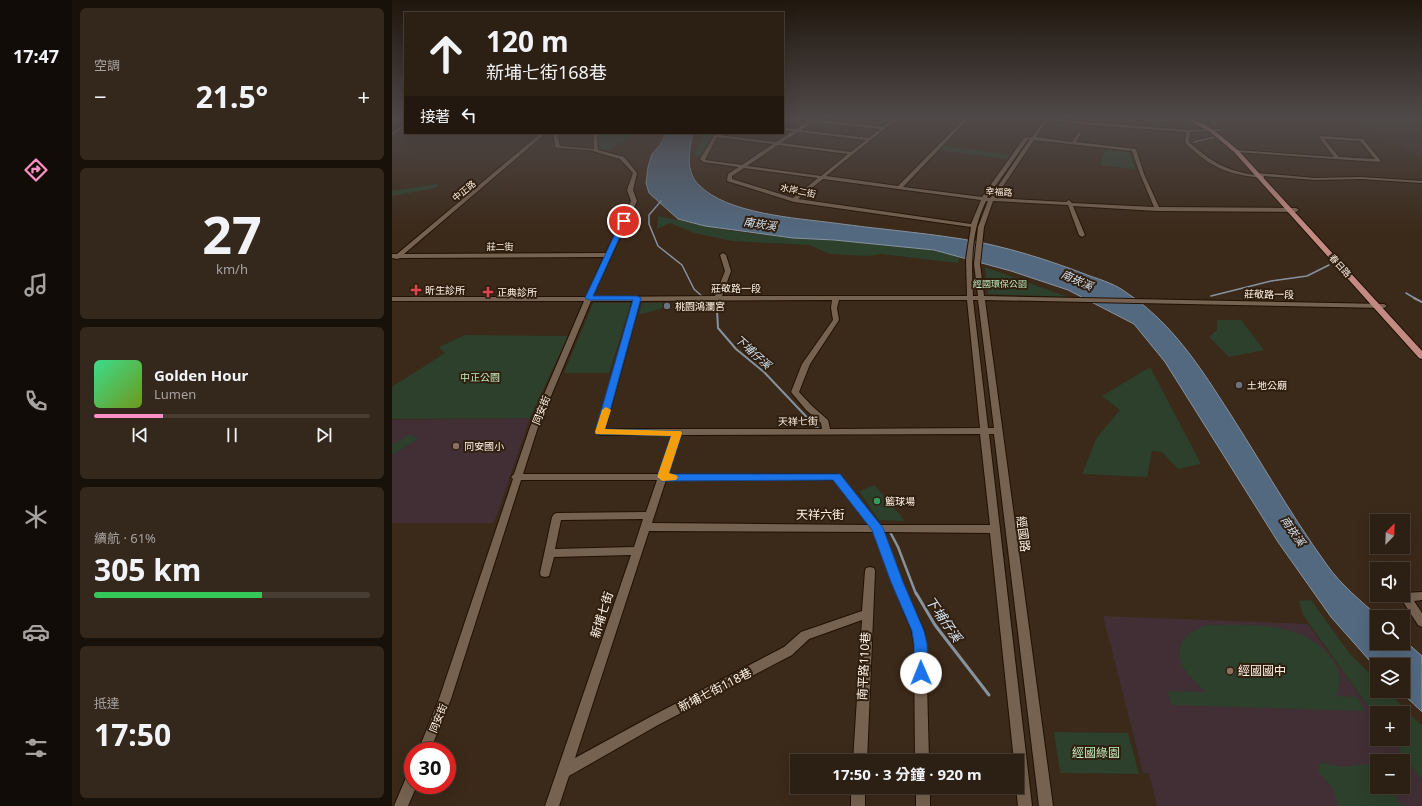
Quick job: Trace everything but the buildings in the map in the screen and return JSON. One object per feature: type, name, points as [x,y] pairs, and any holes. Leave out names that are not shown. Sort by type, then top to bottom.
[{"type":"main road","name":"春日路","points":[[1243,156],[1380,306],[1422,356]]},
{"type":"main road","name":"春日路","points":[[1380,306],[1422,346]]},
{"type":"street","name":"中正路","points":[[392,261],[394,255],[512,156]]},
{"type":"street","name":"中正路","points":[[394,255],[516,156]]},
{"type":"street","name":"同安街","points":[[428,742],[445,700],[516,477],[540,410],[608,255],[633,204],[634,198],[630,190],[635,173],[624,158],[614,156]]},
{"type":"street","name":"幸福路","points":[[705,156],[702,160],[992,199],[1157,207],[1292,209]]},
{"type":"street","name":"水岸二街","points":[[760,156],[730,175],[729,180],[794,200],[973,226]]},
{"type":"street","points":[[794,200],[849,156]]},
{"type":"street","points":[[900,187],[930,156]]},
{"type":"street","points":[[973,226],[985,198],[1015,156]]},
{"type":"street","points":[[992,199],[1021,156]]},
{"type":"street","points":[[1136,156],[1142,174],[1157,207]]},
{"type":"street","points":[[1201,156],[1206,160],[1231,173],[1261,176],[1422,182]]},
{"type":"street","points":[[1314,156],[1379,160],[1375,156]]},
{"type":"street","name":"經國路","points":[[992,199],[983,221],[979,241],[975,298],[984,430],[1025,806]]},
{"type":"street","points":[[1070,203],[1082,236]]},
{"type":"street","name":"經國路","points":[[973,226],[968,264],[997,431],[1046,806]]},
{"type":"street","name":"莊二街","points":[[394,255],[608,255]]},
{"type":"street","points":[[715,298],[728,271],[723,255]]},
{"type":"street","name":"天祥七街","points":[[637,298],[600,432],[997,431]]},
{"type":"street","points":[[821,431],[825,422],[809,408],[795,392],[806,364],[836,320],[834,308],[836,298]]},
{"type":"street","name":"莊敬路一段","points":[[392,299],[975,298],[1380,306]]},
{"type":"street","name":"新埔七街","points":[[552,806],[677,433]]},
{"type":"street","points":[[516,477],[836,477],[879,528],[919,638],[922,754]]},
{"type":"street","points":[[545,573],[557,517],[650,515]]},
{"type":"street","name":"天祥六街","points":[[646,527],[995,528]]},
{"type":"street","points":[[550,554],[638,551]]},
{"type":"street","name":"南平路110巷","points":[[860,754],[870,571]]},
{"type":"street","points":[[1422,596],[1405,597],[1422,622]]},
{"type":"street","name":"新埔七街118巷","points":[[564,771],[654,721],[788,651],[805,635],[867,614]]},
{"type":"street","points":[[401,806],[406,794]]},
{"type":"street","points":[[858,794],[858,806]]},
{"type":"street","points":[[923,794],[923,806]]},
{"type":"shaded area","name":"同安國小","points":[[530,418],[494,523],[392,523],[392,420]]},
{"type":"shaded area","name":"經國國中","points":[[1103,616],[1308,624],[1370,709],[1370,746],[1397,746],[1403,754],[1370,754],[1370,794],[1410,794],[1410,764],[1422,781],[1422,806],[1157,806],[1149,773],[1143,773]]},
{"type":"green space","points":[[981,156],[1010,156],[1007,159]]},
{"type":"green space","points":[[1104,156],[1130,156],[1135,169],[1100,165]]},
{"type":"green space","points":[[437,184],[438,186],[435,188],[392,196],[392,191]]},
{"type":"green space","points":[[658,216],[731,231],[793,238],[921,248],[960,256],[958,263],[881,254],[868,256],[830,254],[809,245],[732,241],[694,233],[670,223],[657,229]]},
{"type":"green space","name":"經國環保公園","points":[[985,267],[1068,297],[988,294]]},
{"type":"green space","points":[[593,303],[631,303],[609,373],[564,373]]},
{"type":"green space","points":[[642,303],[665,303],[663,308],[639,315]]},
{"type":"green space","points":[[1217,320],[1241,320],[1264,350],[1229,357],[1209,337],[1217,330]]},
{"type":"green space","name":"中正公園","points":[[465,335],[568,336],[530,418],[392,419],[392,387],[445,353],[439,347]]},
{"type":"green space","points":[[1150,367],[1201,464],[1178,469],[1162,452],[1152,451],[1147,477],[1082,474],[1097,437],[1120,410],[1102,396]]},
{"type":"green space","points":[[392,434],[393,445],[410,434],[418,439],[392,455]]},
{"type":"green space","name":"籃球場","points":[[875,485],[905,521],[879,520],[859,491]]},
{"type":"green space","points":[[1311,600],[1350,654],[1370,674],[1370,698],[1394,698],[1402,706],[1370,706],[1370,709],[1303,615],[1299,601]]},
{"type":"green space","points":[[1259,625],[1274,627],[1289,630],[1316,643],[1332,659],[1339,674],[1339,685],[1336,696],[1357,697],[1365,711],[1171,705],[1168,691],[1206,692],[1197,684],[1183,667],[1180,659],[1180,651],[1181,644],[1190,633],[1204,626]]},
{"type":"green space","points":[[1410,714],[1422,726],[1422,781],[1410,764],[1410,754],[1403,754],[1397,746],[1410,746]]},
{"type":"green space","name":"經國綠園","points":[[1054,732],[1128,733],[1139,774],[1060,773]]},
{"type":"green space","points":[[1324,763],[1341,767],[1366,764],[1370,765],[1370,794],[1394,794],[1398,801],[1406,806],[1339,806],[1331,786],[1318,772],[1319,764]]},
{"type":"water","name":"南崁溪","points":[[652,156],[689,156],[692,174],[699,185],[711,195],[744,208],[782,216],[946,237],[994,245],[1059,264],[1114,285],[1123,290],[1154,314],[1189,352],[1209,380],[1313,544],[1338,579],[1371,610],[1370,610],[1370,650],[1410,650],[1410,645],[1422,656],[1422,712],[1407,698],[1410,698],[1410,658],[1370,658],[1370,661],[1331,617],[1278,542],[1165,362],[1134,324],[1068,290],[1011,271],[934,250],[834,240],[793,238],[705,226],[678,219],[649,193],[646,183]]},
{"type":"waterway","name":"下埔仔溪","points":[[661,201],[649,215],[649,224],[658,246],[682,265],[694,289],[705,299]]},
{"type":"waterway","points":[[1211,296],[1271,281],[1307,276],[1329,265]]},
{"type":"waterway","points":[[1406,293],[1416,299]]},
{"type":"waterway","name":"下埔仔溪","points":[[703,298],[717,310],[718,328],[736,349],[764,372],[817,428]]},
{"type":"waterway","points":[[1416,299],[1422,302]]},
{"type":"waterway","name":"下埔仔溪","points":[[817,428],[820,431]]},
{"type":"waterway","name":"下埔仔溪","points":[[889,530],[898,547],[916,594]]},
{"type":"waterway","name":"下埔仔溪","points":[[916,593],[935,625],[989,695]]},
{"type":"slow traffic","points":[[606,410],[600,432],[677,433],[662,477],[673,477]]},
{"type":"place","name":"昕生診所","points":[[416,290]]},
{"type":"place","name":"正典診所","points":[[488,292]]},
{"type":"place","name":"桃園鴻瀾宮","points":[[667,306]]},
{"type":"place","name":"土地公廟","points":[[1239,385]]},
{"type":"place","name":"同安國小","points":[[456,446]]},
{"type":"place","name":"籃球場","points":[[877,501]]},
{"type":"place","name":"經國國中","points":[[1230,671]]},
{"type":"route","points":[[624,221],[589,298],[637,298],[622,358],[600,432],[677,433],[662,477],[836,477],[877,528],[910,615],[918,631],[921,673]]}]
